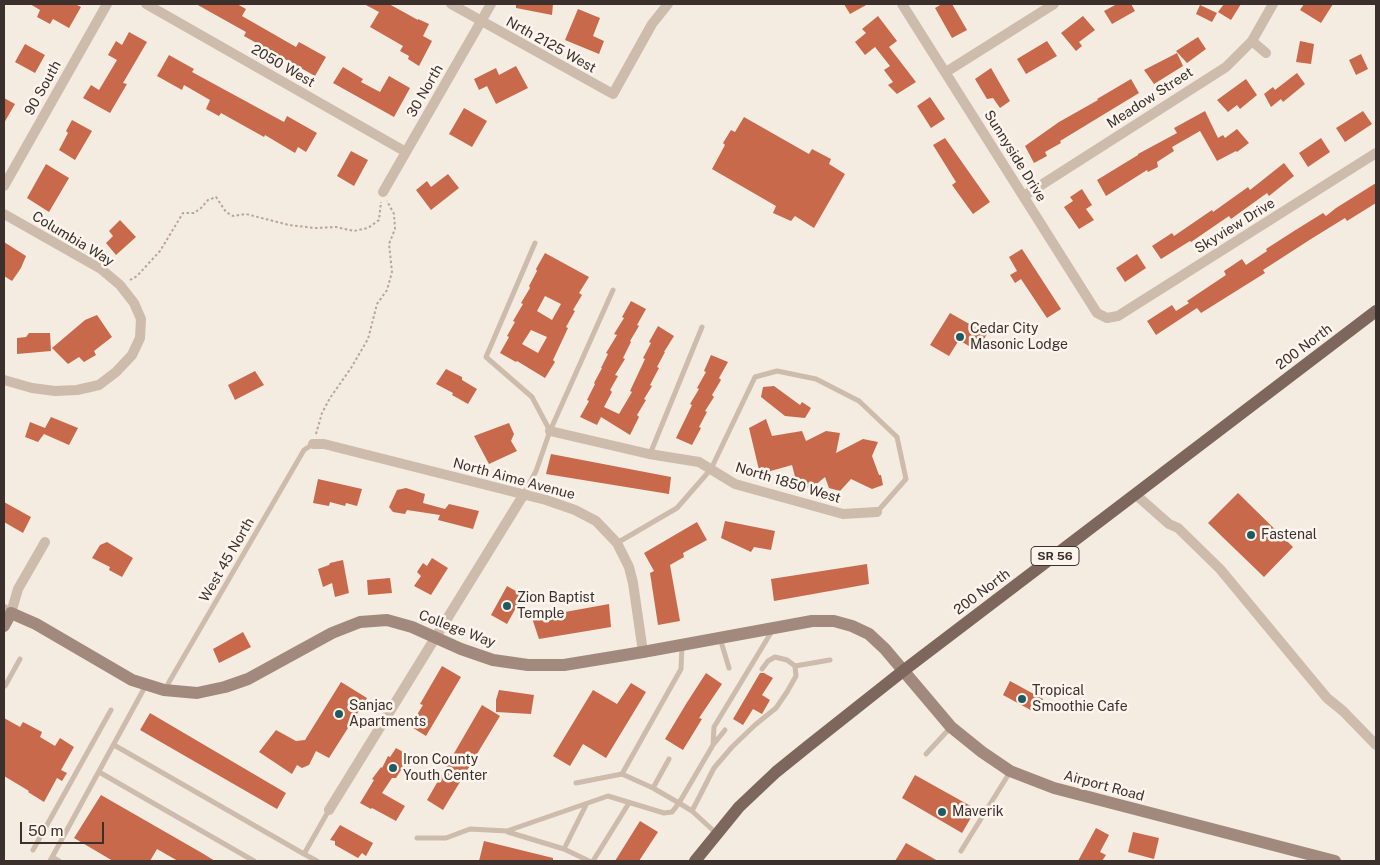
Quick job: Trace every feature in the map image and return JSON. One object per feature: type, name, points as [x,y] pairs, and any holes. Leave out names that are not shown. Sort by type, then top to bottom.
[{"type":"main road","name":"200 North","points":[[695,861],[739,808],[776,772],[903,671],[1376,311]]},
{"type":"main road","name":"College Way","points":[[8,611],[36,624],[132,680],[164,690],[197,693],[225,688],[248,679],[332,632],[360,622],[387,620],[412,627],[461,649],[493,660],[528,665],[564,665],[812,621],[834,621],[852,626],[868,634],[885,649],[903,671]]},
{"type":"main road","points":[[4,626],[8,611]]},
{"type":"main road","name":"Airport Road","points":[[903,671],[951,727],[982,752],[1010,771],[1054,788],[1335,861]]},
{"type":"street","name":"90 South","points":[[4,186],[107,4]]},
{"type":"street","name":"2050 West","points":[[146,4],[406,152]]},
{"type":"street","name":"Nrth 2125 West","points":[[451,4],[613,94],[652,24],[668,4]]},
{"type":"street","name":"30 North","points":[[383,192],[491,4]]},
{"type":"street","name":"Sunnyside Drive","points":[[902,4],[1097,313],[1107,318]]},
{"type":"street","points":[[946,72],[1054,4]]},
{"type":"street","name":"Meadow Street","points":[[1024,196],[1226,67],[1252,41],[1273,4]]},
{"type":"street","points":[[1252,41],[1266,54]]},
{"type":"street","name":"Skyview Drive","points":[[1107,318],[1118,316],[1376,153]]},
{"type":"street","name":"Columbia Way","points":[[4,214],[101,269],[120,285],[134,303],[141,319],[140,338],[132,355],[116,372],[99,385],[77,390],[55,391],[32,388],[4,380]]},
{"type":"street","name":"North 1850 West","points":[[550,431],[649,454],[699,462],[735,484],[843,514],[877,512]]},
{"type":"street","name":"North Aime Avenue","points":[[313,444],[324,444],[524,494],[575,510],[596,522],[617,543],[629,567],[643,652]]},
{"type":"street","points":[[329,810],[524,494]]},
{"type":"street","points":[[1135,494],[1169,524],[1178,528],[1220,569],[1327,698],[1376,745]]},
{"type":"street","points":[[8,611],[18,589],[45,542]]},
{"type":"lane","points":[[535,243],[486,357],[532,398],[550,431]]},
{"type":"lane","points":[[524,494],[536,471],[550,431],[613,290]]},
{"type":"lane","points":[[649,454],[702,328]]},
{"type":"lane","points":[[617,543],[677,508],[711,469],[755,377],[777,371],[816,379],[859,401],[897,436],[906,479],[877,512]]},
{"type":"lane","name":"West 45 North","points":[[164,690],[304,450],[313,444]]},
{"type":"lane","points":[[712,745],[714,727],[773,628]]},
{"type":"lane","points":[[720,638],[729,668]]},
{"type":"lane","points":[[622,774],[681,669],[682,645]]},
{"type":"lane","points":[[762,669],[768,661],[775,657],[787,660],[795,666],[830,660]]},
{"type":"lane","points":[[5,686],[20,659]]},
{"type":"lane","points":[[692,811],[714,768],[732,746],[755,724],[776,708],[796,676],[795,666]]},
{"type":"lane","points":[[59,861],[51,859],[147,685]]},
{"type":"lane","points":[[33,850],[111,710]]},
{"type":"lane","points":[[926,754],[951,727]]},
{"type":"lane","points":[[507,831],[608,796],[664,813],[672,812],[712,745],[725,730]]},
{"type":"lane","points":[[114,745],[318,861]]},
{"type":"lane","points":[[653,788],[669,759]]},
{"type":"lane","points":[[961,851],[1010,771]]},
{"type":"lane","points":[[99,772],[254,861]]},
{"type":"lane","points":[[576,783],[622,774],[653,788],[692,811],[717,833]]},
{"type":"lane","points":[[593,861],[629,802]]},
{"type":"lane","points":[[564,849],[586,805]]},
{"type":"lane","points":[[304,854],[329,810]]},
{"type":"lane","points":[[417,838],[446,838],[470,829],[507,831],[564,849],[589,861]]},
{"type":"path","points":[[120,285],[137,276],[151,262],[160,251],[183,213],[194,213],[208,200],[216,197],[226,212],[233,216],[246,214],[289,225],[315,228],[336,227],[354,231],[368,228],[379,220],[383,192]]},
{"type":"path","points":[[313,444],[322,413],[368,339],[377,304],[387,290],[392,272],[389,244],[394,229],[394,214],[383,192]]},
{"type":"building","points":[[30,4],[75,4],[81,7],[69,28],[53,19],[50,24],[37,17],[40,10]]},
{"type":"building","points":[[196,4],[237,4],[246,9],[242,16],[296,47],[299,42],[326,57],[315,76],[244,36],[246,32]]},
{"type":"building","points":[[364,4],[389,4],[429,24],[423,36],[432,41],[419,66],[408,59],[409,56],[400,51],[403,46],[370,27],[379,12]]},
{"type":"building","points":[[516,4],[553,4],[552,15],[516,8]]},
{"type":"building","points":[[844,4],[868,4],[850,14]]},
{"type":"building","points":[[942,4],[952,4],[967,30],[952,38],[935,8]]},
{"type":"building","points":[[1117,4],[1131,4],[1135,11],[1112,24],[1104,11]]},
{"type":"building","points":[[1224,4],[1241,4],[1231,20],[1218,12]]},
{"type":"building","points":[[1304,4],[1333,4],[1321,23],[1300,10]]},
{"type":"building","points":[[1200,5],[1217,13],[1212,22],[1196,14]]},
{"type":"building","points":[[578,9],[600,18],[593,36],[604,41],[599,54],[565,40]]},
{"type":"building","points":[[878,16],[897,41],[889,47],[916,82],[897,94],[888,85],[893,82],[884,70],[890,66],[875,47],[865,55],[855,42],[866,33],[862,29]]},
{"type":"building","points":[[1083,16],[1095,30],[1079,42],[1082,46],[1076,51],[1061,33]]},
{"type":"building","points":[[129,32],[147,42],[123,83],[127,84],[110,113],[83,98],[91,85],[99,90],[117,60],[108,55],[116,41],[122,45]]},
{"type":"building","points":[[1198,37],[1206,49],[1187,63],[1176,51]]},
{"type":"building","points":[[1047,41],[1057,56],[1026,74],[1017,59]]},
{"type":"building","points":[[1300,41],[1314,44],[1311,64],[1296,62]]},
{"type":"building","points":[[25,44],[45,55],[35,73],[15,62]]},
{"type":"building","points":[[1177,53],[1183,66],[1154,84],[1144,70]]},
{"type":"building","points":[[1361,54],[1368,69],[1356,75],[1349,60]]},
{"type":"building","points":[[169,55],[194,69],[192,72],[284,122],[287,116],[317,133],[306,152],[298,147],[295,153],[265,135],[264,137],[221,113],[219,116],[206,109],[210,100],[184,85],[182,90],[157,76]]},
{"type":"building","points":[[516,66],[528,88],[496,104],[487,86],[479,90],[474,79],[496,68],[499,75]]},
{"type":"building","points":[[343,67],[363,79],[361,82],[380,92],[389,76],[410,88],[394,117],[333,83]]},
{"type":"building","points":[[991,68],[1010,101],[1000,108],[993,98],[987,99],[975,79]]},
{"type":"building","points":[[1297,73],[1305,84],[1283,102],[1281,99],[1271,107],[1264,94],[1273,87],[1275,90]]},
{"type":"building","points":[[1131,79],[1139,93],[1060,141],[1061,143],[1045,152],[1047,156],[1034,163],[1025,146],[1059,122]]},
{"type":"building","points":[[1246,79],[1257,95],[1240,109],[1237,105],[1228,112],[1217,100]]},
{"type":"building","points":[[930,97],[945,119],[931,128],[917,106]]},
{"type":"building","points":[[4,98],[15,104],[4,123]]},
{"type":"building","points":[[464,108],[487,121],[472,147],[449,134]]},
{"type":"building","points":[[1205,111],[1218,138],[1223,135],[1225,138],[1237,129],[1249,143],[1237,152],[1217,161],[1200,131],[1172,147],[1174,151],[1157,162],[1158,167],[1148,172],[1147,170],[1106,196],[1097,180],[1138,154],[1177,133],[1174,128]]},
{"type":"building","points":[[1363,111],[1372,124],[1345,142],[1336,128]]},
{"type":"building","points":[[744,117],[809,154],[812,149],[831,159],[829,164],[845,174],[814,228],[795,216],[791,221],[773,213],[776,206],[712,169],[731,130],[735,132]]},
{"type":"building","points":[[72,120],[92,131],[75,160],[59,150]]},
{"type":"building","points":[[945,138],[990,202],[973,214],[952,185],[956,182],[933,145]]},
{"type":"building","points":[[1321,138],[1330,152],[1308,167],[1299,153]]},
{"type":"building","points":[[351,151],[368,160],[354,186],[337,176]]},
{"type":"building","points":[[1284,163],[1294,176],[1269,196],[1267,193],[1231,219],[1229,216],[1191,242],[1161,259],[1152,246],[1172,233],[1174,236],[1212,210],[1213,212],[1248,187],[1250,190]]},
{"type":"building","points":[[46,164],[69,178],[49,212],[27,198]]},
{"type":"building","points":[[448,174],[459,188],[431,210],[416,190],[427,181],[431,187]]},
{"type":"building","points":[[1376,183],[1376,203],[1347,221],[1345,218],[1311,239],[1263,270],[1265,273],[1201,313],[1197,308],[1156,335],[1147,321],[1172,305],[1176,311],[1189,303],[1187,301],[1226,275],[1224,271],[1242,259],[1246,265],[1294,231],[1323,213],[1326,216]]},
{"type":"building","points":[[1082,189],[1092,205],[1086,209],[1094,220],[1079,229],[1064,207],[1073,201],[1070,197]]},
{"type":"building","points":[[120,220],[136,237],[116,255],[106,243],[113,236],[109,231]]},
{"type":"building","points":[[4,242],[26,256],[21,268],[12,281],[4,276]]},
{"type":"building","points":[[1022,249],[1061,309],[1047,318],[1021,279],[1015,283],[1010,275],[1017,271],[1009,257]]},
{"type":"building","points":[[545,253],[589,277],[579,293],[582,295],[566,327],[568,328],[553,360],[555,362],[545,378],[500,353],[509,337],[507,336],[515,322],[513,321],[523,304],[521,303],[530,288],[529,286],[537,271],[536,269]],"holes":[[[545,296],[561,304],[552,320],[537,311]],[[531,330],[547,337],[538,353],[522,344]]]},
{"type":"building","points":[[1137,254],[1146,268],[1125,282],[1116,268]]},
{"type":"building","points":[[631,301],[646,309],[630,341],[623,358],[625,359],[615,375],[618,376],[610,390],[612,392],[604,407],[619,414],[632,392],[630,391],[651,343],[649,342],[658,326],[674,336],[657,367],[659,368],[650,385],[652,386],[644,399],[646,400],[637,415],[639,417],[630,435],[601,417],[597,425],[580,417],[589,401],[587,400],[608,354],[606,353],[617,335],[614,334],[624,318],[622,317]]},
{"type":"building","name":"Cedar City Masonic Lodge","points":[[950,313],[987,334],[977,351],[959,340],[949,356],[930,345]]},
{"type":"building","points":[[97,315],[112,337],[94,351],[96,355],[84,362],[79,357],[68,364],[52,348],[85,320]]},
{"type":"building","points":[[29,333],[50,333],[51,351],[17,354],[17,338],[26,337]]},
{"type":"building","points":[[711,355],[728,362],[719,378],[721,380],[712,395],[714,397],[705,411],[707,412],[699,427],[701,428],[692,445],[676,438],[692,405],[690,404],[699,389],[697,388],[706,372],[704,371]]},
{"type":"building","points":[[446,369],[462,377],[462,380],[477,389],[468,404],[436,384]]},
{"type":"building","points":[[255,371],[264,385],[235,400],[228,385]]},
{"type":"building","points":[[774,386],[800,405],[802,402],[811,408],[805,418],[785,416],[761,397],[763,387]]},
{"type":"building","points":[[51,417],[78,428],[69,445],[44,434],[38,442],[25,437],[30,422],[45,428]]},
{"type":"building","points":[[766,419],[772,436],[802,431],[806,441],[826,431],[840,433],[836,453],[863,439],[878,442],[872,456],[879,475],[881,475],[883,485],[872,489],[851,479],[840,491],[829,488],[825,477],[813,487],[798,488],[792,465],[760,474],[749,428]]},
{"type":"building","points":[[509,423],[514,434],[511,441],[517,451],[489,464],[474,436]]},
{"type":"building","points":[[551,454],[671,477],[669,494],[546,474]]},
{"type":"building","points":[[318,479],[362,489],[357,506],[346,503],[345,506],[330,502],[329,506],[313,503]]},
{"type":"building","points":[[406,488],[425,494],[423,503],[445,509],[449,504],[479,511],[473,529],[438,520],[440,515],[407,510],[405,514],[393,512],[389,507],[397,490]]},
{"type":"building","name":"Fastenal","points":[[1238,493],[1293,547],[1264,577],[1208,523]]},
{"type":"building","points":[[4,502],[31,517],[23,533],[4,522]]},
{"type":"building","points":[[725,521],[775,531],[771,550],[754,547],[751,552],[721,538]]},
{"type":"building","points":[[697,522],[707,540],[683,553],[684,557],[670,565],[680,621],[658,625],[650,573],[654,571],[644,553]]},
{"type":"building","points":[[107,542],[133,558],[122,577],[109,570],[110,567],[92,558],[100,545]]},
{"type":"building","points":[[432,558],[448,568],[431,595],[414,586],[421,576],[417,572],[423,563],[427,566]]},
{"type":"building","points":[[343,560],[349,593],[335,597],[332,583],[323,587],[318,569],[330,563]]},
{"type":"building","points":[[867,564],[869,584],[774,601],[771,579]]},
{"type":"building","points":[[390,578],[392,593],[368,595],[367,580]]},
{"type":"building","points":[[507,586],[523,595],[507,624],[491,615]]},
{"type":"building","points":[[609,604],[611,627],[539,639],[532,618]]},
{"type":"building","points":[[243,632],[251,647],[219,663],[213,649]]},
{"type":"building","points":[[442,666],[461,677],[426,736],[410,726],[423,705],[420,704]]},
{"type":"building","points":[[706,673],[722,684],[699,718],[702,719],[683,750],[665,739]]},
{"type":"building","points":[[760,673],[773,678],[762,695],[770,700],[762,714],[753,709],[743,725],[733,719]]},
{"type":"building","points":[[1010,681],[1043,699],[1036,713],[1003,695]]},
{"type":"building","name":"Sanjac Apartments","points":[[341,682],[367,698],[329,758],[316,751],[309,765],[302,768],[297,765],[292,774],[259,752],[276,730],[296,741],[305,740]]},
{"type":"building","points":[[631,683],[646,692],[606,758],[583,744],[570,766],[553,756],[593,690],[617,704]]},
{"type":"building","points":[[499,690],[534,695],[531,714],[496,712],[496,700]]},
{"type":"building","points":[[482,705],[500,716],[443,810],[427,800]]},
{"type":"building","points":[[150,713],[286,793],[277,809],[140,730]]},
{"type":"building","points":[[4,718],[20,727],[23,722],[42,732],[40,737],[55,746],[60,738],[74,747],[61,770],[67,773],[62,781],[57,778],[44,802],[4,776]]},
{"type":"building","points":[[396,748],[410,756],[396,778],[392,778],[382,793],[405,806],[396,821],[360,803],[374,780],[372,779]]},
{"type":"building","points":[[915,775],[976,809],[962,833],[902,798]]},
{"type":"building","points":[[101,795],[215,861],[178,861],[157,849],[150,861],[113,861],[74,838]]},
{"type":"building","points":[[640,821],[658,832],[639,861],[615,861]]},
{"type":"building","points":[[340,825],[373,843],[366,856],[362,853],[358,858],[335,845],[335,841],[330,840]]},
{"type":"building","points":[[1096,828],[1109,835],[1100,852],[1106,855],[1102,861],[1078,861]]},
{"type":"building","points":[[1133,832],[1159,838],[1154,859],[1128,852]]},
{"type":"building","points":[[484,841],[553,858],[553,861],[479,861]]},
{"type":"building","points":[[906,843],[938,861],[895,861]]},
{"type":"place","name":"Cedar City Masonic Lodge","points":[[960,337]]},
{"type":"place","name":"Fastenal","points":[[1251,535]]},
{"type":"place","name":"Zion Baptist Temple","points":[[507,606]]},
{"type":"place","name":"Tropical Smoothie Cafe","points":[[1022,699]]},
{"type":"place","name":"Sanjac Apartments","points":[[339,714]]},
{"type":"place","name":"Iron County Youth Center","points":[[393,768]]},
{"type":"place","name":"Maverik","points":[[942,812]]}]
